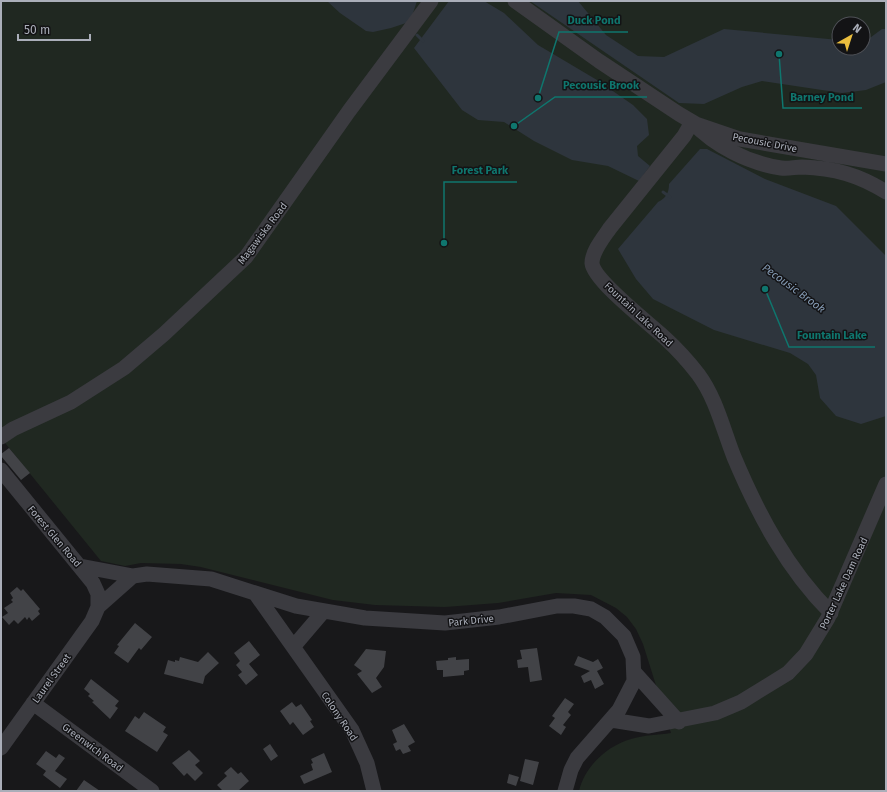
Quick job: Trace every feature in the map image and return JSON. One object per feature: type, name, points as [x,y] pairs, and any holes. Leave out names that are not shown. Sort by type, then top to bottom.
[{"type":"street","name":"Magawiska Road","points":[[1,437],[13,429],[72,402],[124,368],[169,330],[246,257],[349,111],[431,1]]},
{"type":"street","name":"Pecousic Drive","points":[[515,1],[599,61],[692,122],[740,139],[886,164]]},
{"type":"street","points":[[692,122],[706,136],[721,146],[757,162],[781,168],[824,169],[853,174],[886,192]]},
{"type":"street","name":"Fountain Lake Road","points":[[692,122],[684,136],[610,228],[600,243],[592,263],[597,274],[608,288],[667,340],[701,379],[711,397],[740,471],[777,544],[805,586],[830,613]]},
{"type":"street","name":"Forest Glen Road","points":[[1,470],[94,583],[98,594],[98,607]]},
{"type":"street","name":"Porter Lake Dam Road","points":[[612,720],[649,726],[679,722],[728,708],[752,696],[788,673],[806,654],[830,613],[886,484]]},
{"type":"street","name":"Park Drive","points":[[80,566],[133,576],[147,574],[211,580],[323,612],[365,618],[445,623],[499,618],[556,606],[583,607],[605,617],[624,636],[633,657],[635,673],[632,688],[625,702],[612,720],[586,746],[577,758],[570,770],[565,791]]},
{"type":"street","points":[[98,607],[133,576]]},
{"type":"street","name":"Colony Road","points":[[254,593],[294,646],[352,730],[365,758],[374,791]]},
{"type":"street","name":"Laurel Street","points":[[1,748],[92,621],[98,607]]},
{"type":"street","points":[[294,646],[323,612]]},
{"type":"street","points":[[635,673],[679,722]]},
{"type":"street","name":"Greenwich Road","points":[[33,703],[152,791]]},
{"type":"shaded area","points":[[1,1],[886,1],[886,791],[579,791],[586,773],[598,758],[606,752],[622,742],[646,736],[671,733],[643,644],[636,629],[627,617],[616,608],[591,595],[556,593],[498,603],[445,607],[375,605],[333,600],[201,567],[181,564],[141,563],[125,566],[101,561],[1,438]]},
{"type":"water","points":[[327,1],[417,1],[409,22],[373,32],[366,31],[340,13]]},
{"type":"water","points":[[449,1],[484,1],[504,13],[538,45],[597,80],[633,105],[647,119],[649,135],[637,146],[638,156],[650,166],[639,181],[608,166],[572,160],[534,141],[504,122],[478,120],[462,110],[414,48]]},
{"type":"water","points":[[530,1],[578,1],[606,35],[638,56],[664,57],[724,29],[831,39],[831,56],[871,56],[871,37],[882,29],[886,29],[886,82],[866,90],[842,93],[762,81],[742,87],[704,104],[679,103]]},
{"type":"water","points":[[700,149],[707,149],[765,179],[836,206],[886,256],[886,416],[861,424],[836,416],[820,398],[816,375],[808,364],[790,353],[714,330],[653,299],[636,279],[618,249],[658,202],[665,197],[668,193],[669,184]]},
{"type":"building","points":[[9,448],[30,473],[21,480],[1,456],[1,454]]},
{"type":"building","points":[[17,587],[21,591],[23,589],[40,609],[38,611],[40,614],[32,621],[29,617],[27,620],[25,617],[18,624],[14,620],[9,625],[2,617],[8,613],[4,608],[13,602],[11,600],[13,598],[10,593]]},
{"type":"building","points":[[135,623],[152,637],[141,650],[139,648],[128,663],[114,653],[119,646],[117,645]]},
{"type":"building","points":[[249,641],[260,655],[249,664],[258,675],[246,685],[238,675],[242,672],[236,665],[240,661],[234,653]]},
{"type":"building","points":[[537,648],[542,680],[530,682],[528,667],[518,668],[517,660],[522,659],[520,650]]},
{"type":"building","points":[[366,649],[386,651],[384,667],[376,678],[382,687],[372,693],[357,674],[362,671],[354,665]]},
{"type":"building","points":[[208,652],[219,663],[205,676],[203,684],[164,674],[168,660],[175,662],[175,660],[179,661],[180,657],[198,662]]},
{"type":"building","points":[[578,656],[593,662],[598,659],[603,668],[597,671],[604,684],[595,689],[591,680],[584,683],[581,676],[590,671],[574,665]]},
{"type":"building","points":[[456,657],[456,660],[469,659],[469,670],[464,671],[464,675],[443,677],[443,670],[437,670],[436,661],[448,660],[448,658]]},
{"type":"building","points":[[91,679],[119,701],[115,706],[118,708],[110,719],[92,702],[94,701],[88,696],[90,694],[84,689]]},
{"type":"building","points":[[565,698],[574,704],[568,712],[571,715],[563,725],[566,727],[561,735],[549,726],[555,718],[552,716]]},
{"type":"building","points":[[292,702],[296,707],[301,704],[312,720],[310,721],[314,727],[303,735],[293,722],[290,725],[280,711]]},
{"type":"building","points":[[144,712],[166,727],[163,732],[168,735],[157,752],[125,731],[135,716],[139,719]]},
{"type":"building","points":[[404,724],[415,742],[408,746],[411,751],[403,754],[400,749],[396,751],[393,744],[397,742],[392,730]]},
{"type":"building","points":[[270,744],[278,756],[271,761],[263,749]]},
{"type":"building","points":[[189,750],[200,761],[195,765],[203,773],[195,781],[187,773],[184,776],[172,763]]},
{"type":"building","points":[[46,751],[56,758],[59,754],[65,758],[55,771],[67,779],[60,788],[43,775],[46,771],[36,764]]},
{"type":"building","points":[[324,753],[332,772],[304,784],[300,776],[313,770],[311,764],[313,763],[311,759]]},
{"type":"building","points":[[525,759],[539,762],[533,785],[520,781]]},
{"type":"building","points":[[231,767],[238,774],[241,772],[249,781],[238,791],[223,791],[217,785],[227,776],[224,773]]},
{"type":"building","points":[[509,774],[519,777],[516,786],[507,783]]},
{"type":"building","points":[[84,780],[100,791],[76,791]]},
{"type":"waterway","name":"Pecousic Brook","points":[[417,35],[423,41]]},
{"type":"waterway","name":"Pecousic Brook","points":[[663,192],[670,197]]},
{"type":"place","name":"Barney Pond","points":[[779,54]]},
{"type":"place","name":"Duck Pond","points":[[538,98]]},
{"type":"place","name":"Pecousic Brook","points":[[514,126]]},
{"type":"place","name":"Forest Park","points":[[444,243]]},
{"type":"place","name":"Fountain Lake","points":[[765,289]]}]
